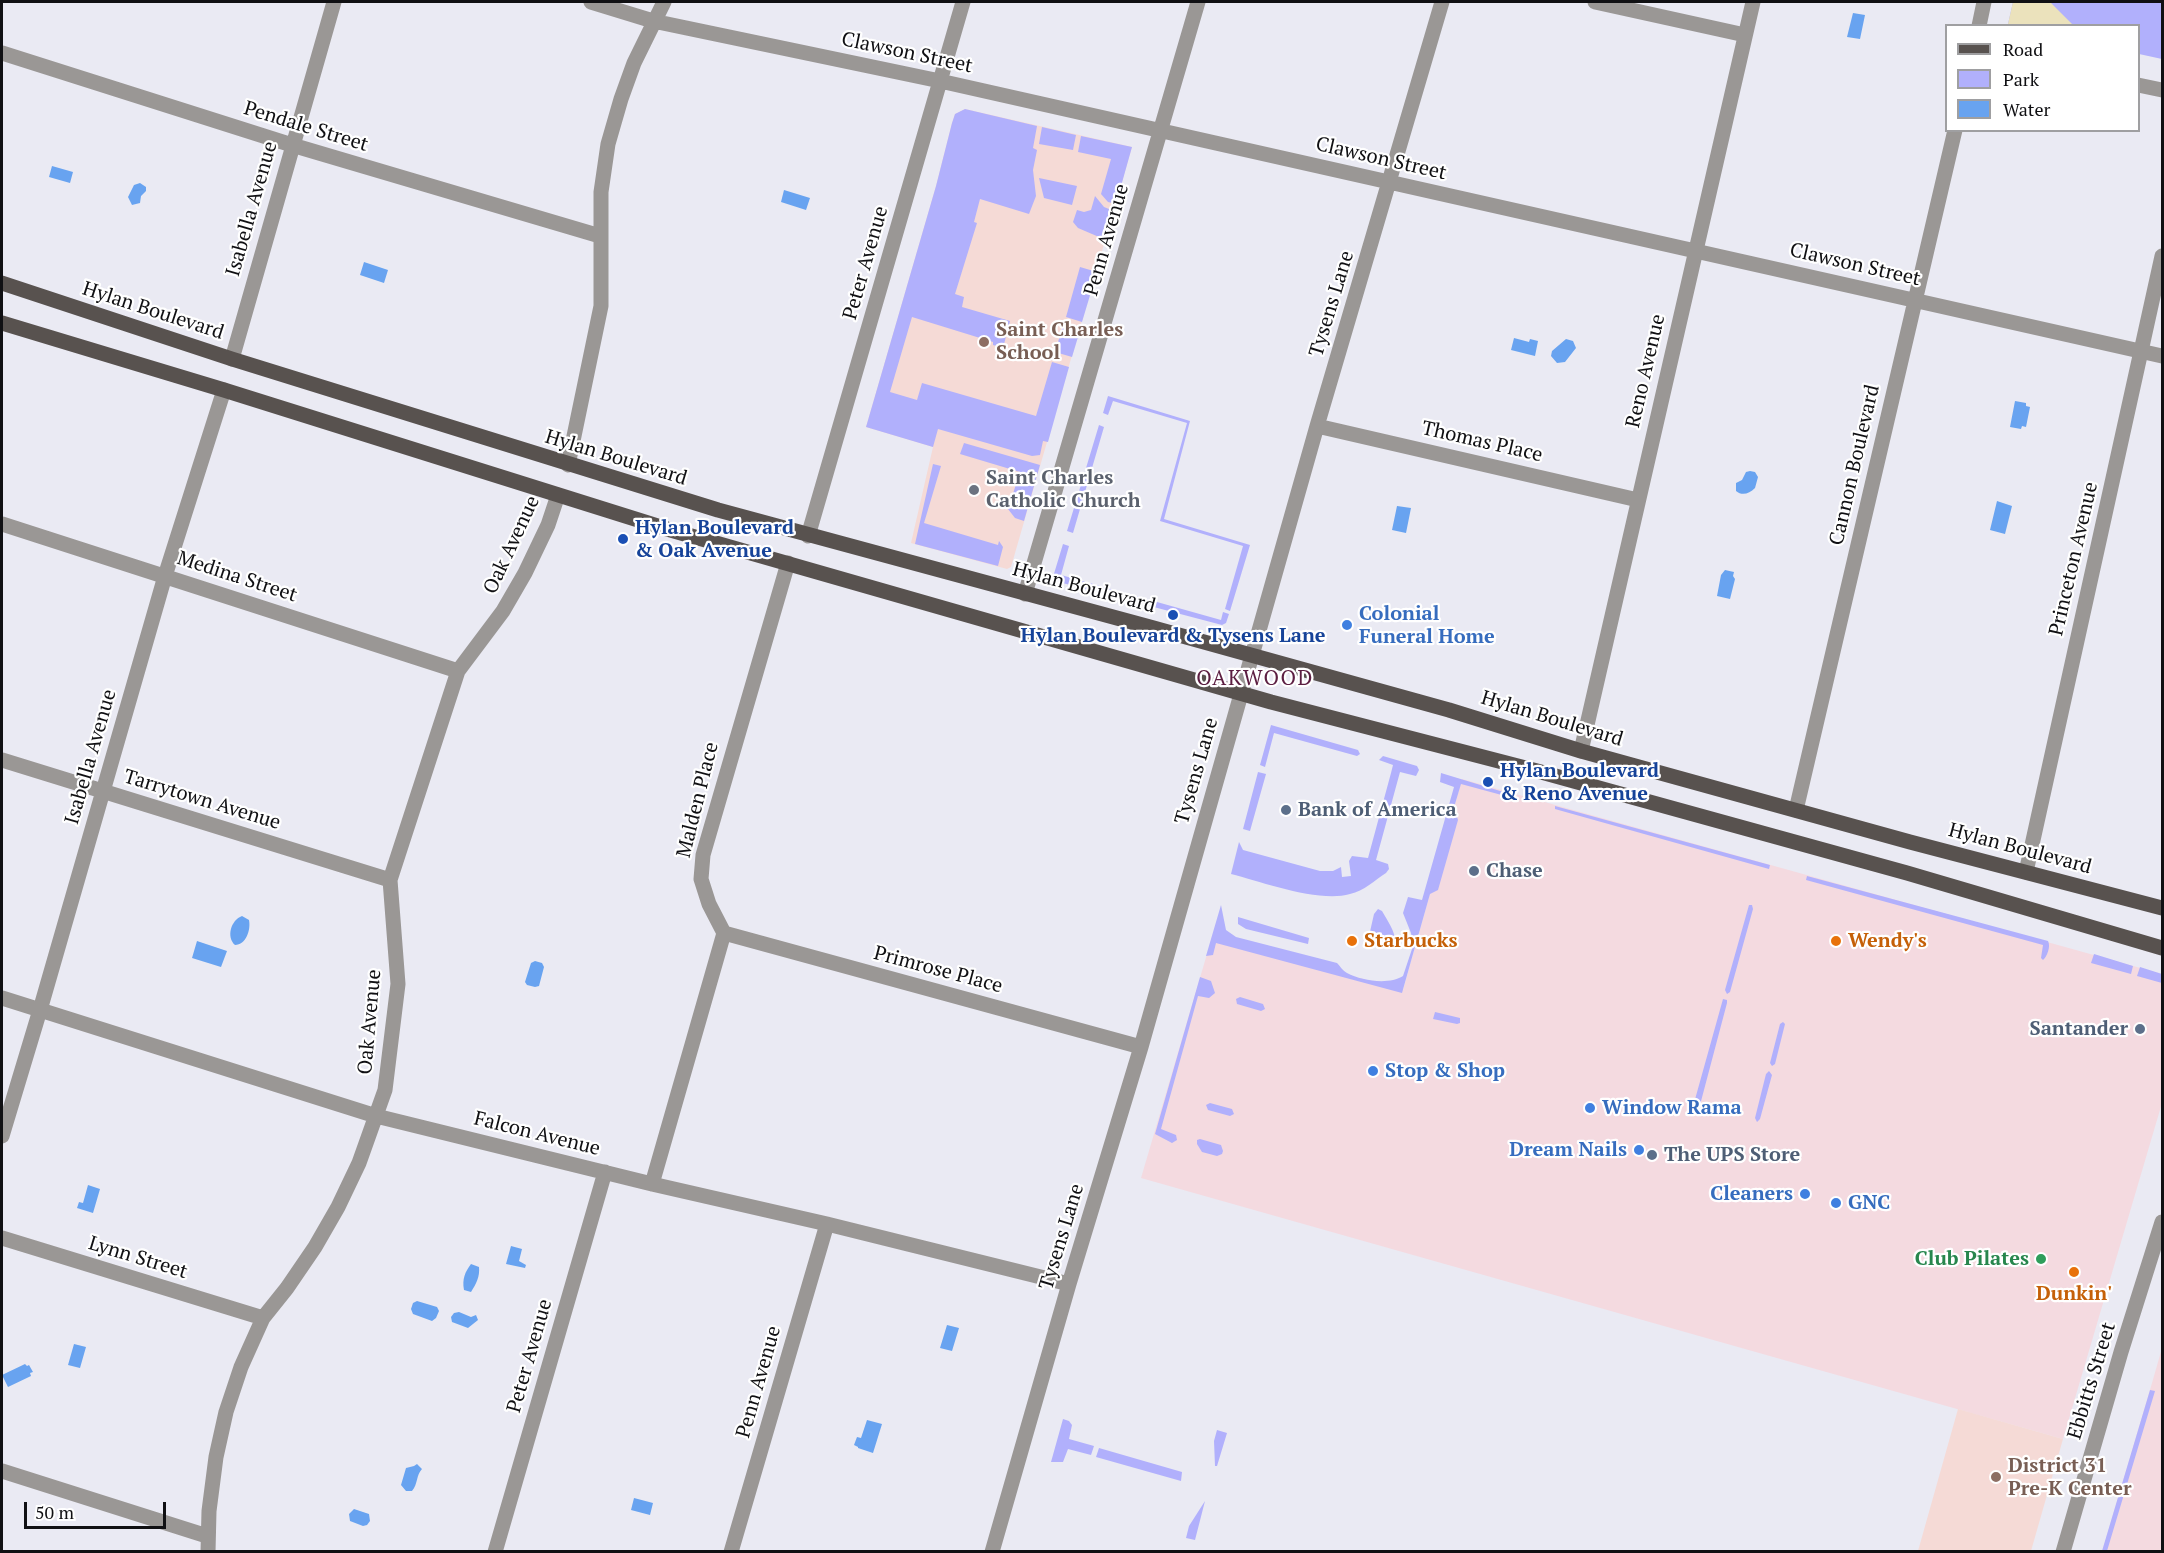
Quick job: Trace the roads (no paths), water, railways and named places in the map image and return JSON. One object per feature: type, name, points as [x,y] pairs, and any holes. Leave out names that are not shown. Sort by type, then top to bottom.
[{"type":"main road","name":"Hylan Boulevard","points":[[2,283],[232,359],[568,465],[808,536],[1449,710],[1581,751],[2163,908]]},
{"type":"main road","points":[[2,323],[667,529],[1241,693],[1541,772],[1906,873],[2163,948]]},
{"type":"street","name":"Isabella Avenue","points":[[232,359],[334,2]]},
{"type":"street","name":"Clawson Street","points":[[591,2],[653,21],[940,81],[2163,356]]},
{"type":"street","points":[[568,465],[601,306],[601,192],[608,144],[631,72],[653,21],[664,2]]},
{"type":"street","name":"Peter Avenue","points":[[808,536],[963,2]]},
{"type":"street","name":"Penn Avenue","points":[[1025,594],[1198,2]]},
{"type":"street","name":"Tysens Lane","points":[[992,1551],[1069,1284],[1141,1047],[1251,655],[1442,2]]},
{"type":"street","points":[[1595,2],[1745,35]]},
{"type":"street","name":"Reno Avenue","points":[[1581,751],[1753,2]]},
{"type":"street","points":[[1979,24],[1984,2]]},
{"type":"street","name":"Pendale Street","points":[[2,53],[292,145],[600,236]]},
{"type":"street","points":[[2140,85],[2163,90]]},
{"type":"street","name":"Cannon Boulevard","points":[[1796,810],[1954,132]]},
{"type":"street","name":"Princeton Avenue","points":[[2026,872],[2163,256]]},
{"type":"street","name":"Isabella Avenue","points":[[2,1136],[165,576],[224,390]]},
{"type":"street","name":"Thomas Place","points":[[1317,426],[1638,500]]},
{"type":"street","name":"Oak Avenue","points":[[208,1544],[216,1457],[226,1412],[241,1367],[263,1318],[315,1248],[338,1207],[359,1163],[385,1090],[398,984],[390,880],[458,671],[509,602],[548,525],[558,495]]},
{"type":"street","name":"Medina Street","points":[[2,524],[458,671]]},
{"type":"street","name":"Malden Place","points":[[724,933],[709,904],[701,879],[703,855],[788,563]]},
{"type":"street","name":"Tarrytown Avenue","points":[[2,760],[390,880]]},
{"type":"street","points":[[652,1184],[724,933]]},
{"type":"street","name":"Primrose Place","points":[[724,933],[1141,1047]]},
{"type":"street","name":"Falcon Avenue","points":[[2,998],[376,1116],[1069,1284]]},
{"type":"street","name":"Peter Avenue","points":[[495,1551],[605,1172]]},
{"type":"street","name":"Ebbitts Street","points":[[2063,1551],[2121,1352],[2163,1222]]},
{"type":"street","name":"Penn Avenue","points":[[731,1551],[828,1224]]},
{"type":"street","name":"Lynn Street","points":[[2,1238],[263,1318]]},
{"type":"street","points":[[2,1472],[208,1544]]},
{"type":"water","points":[[1853,13],[1865,15],[1860,39],[1847,37]]},
{"type":"water","points":[[52,166],[73,172],[70,183],[49,177]]},
{"type":"water","points":[[140,183],[146,187],[146,191],[141,196],[140,203],[132,205],[128,197],[134,185]]},
{"type":"water","points":[[784,190],[810,198],[806,210],[781,202]]},
{"type":"water","points":[[364,262],[388,270],[384,283],[360,275]]},
{"type":"water","points":[[1514,338],[1529,342],[1530,339],[1538,341],[1535,356],[1511,350]]},
{"type":"water","points":[[1566,339],[1573,341],[1576,348],[1565,362],[1557,363],[1551,356],[1552,351]]},
{"type":"water","points":[[2015,401],[2026,403],[2026,406],[2030,407],[2026,427],[2022,426],[2021,429],[2010,427]]},
{"type":"water","points":[[1746,472],[1755,472],[1758,477],[1755,488],[1746,494],[1738,493],[1736,483],[1742,480]]},
{"type":"water","points":[[1997,501],[2012,506],[2005,534],[1990,530]]},
{"type":"water","points":[[1397,506],[1411,508],[1406,533],[1392,530]]},
{"type":"water","points":[[1725,570],[1734,572],[1735,579],[1730,599],[1717,596],[1721,575]]},
{"type":"water","points":[[242,916],[249,920],[249,928],[245,940],[235,945],[230,933],[235,921]]},
{"type":"water","points":[[197,941],[227,951],[221,967],[192,958]]},
{"type":"water","points":[[535,961],[542,963],[544,967],[539,986],[535,987],[525,982],[531,963]]},
{"type":"water","points":[[88,1185],[100,1189],[93,1213],[77,1208],[79,1202],[83,1203]]},
{"type":"water","points":[[511,1246],[522,1249],[519,1261],[526,1265],[525,1268],[506,1264]]},
{"type":"water","points":[[471,1264],[479,1267],[479,1271],[471,1292],[464,1290],[463,1282]]},
{"type":"water","points":[[417,1301],[437,1307],[439,1311],[436,1318],[432,1321],[413,1314],[411,1309],[413,1303]]},
{"type":"water","points":[[459,1312],[471,1317],[476,1315],[478,1320],[468,1328],[452,1322],[451,1317],[454,1313]]},
{"type":"water","points":[[947,1325],[959,1328],[952,1351],[940,1348]]},
{"type":"water","points":[[74,1344],[86,1347],[80,1368],[68,1365]]},
{"type":"water","points":[[25,1364],[29,1365],[33,1372],[30,1373],[31,1376],[8,1387],[2,1375]]},
{"type":"water","points":[[867,1420],[882,1424],[873,1453],[854,1445],[857,1437],[861,1438]]},
{"type":"water","points":[[417,1464],[422,1469],[412,1491],[406,1491],[401,1485],[406,1468]]},
{"type":"water","points":[[634,1498],[653,1503],[650,1515],[631,1510]]},
{"type":"water","points":[[354,1509],[369,1514],[370,1521],[367,1525],[363,1526],[350,1521],[349,1514]]},
{"type":"place","name":"Saint Charles School","points":[[984,342]]},
{"type":"place","name":"Saint Charles Catholic Church","points":[[974,490]]},
{"type":"place","name":"Hylan Boulevard & Oak Avenue","points":[[623,539]]},
{"type":"place","name":"Hylan Boulevard & Tysens Lane","points":[[1173,615]]},
{"type":"place","name":"Colonial Funeral Home","points":[[1347,625]]},
{"type":"place","name":"Hylan Boulevard & Reno Avenue","points":[[1488,782]]},
{"type":"place","name":"Bank of America","points":[[1286,810]]},
{"type":"place","name":"Chase","points":[[1474,871]]},
{"type":"place","name":"Starbucks","points":[[1352,941]]},
{"type":"place","name":"Wendy's","points":[[1836,941]]},
{"type":"place","name":"Santander","points":[[2140,1029]]},
{"type":"place","name":"Stop & Shop","points":[[1373,1071]]},
{"type":"place","name":"Window Rama","points":[[1590,1108]]},
{"type":"place","name":"Dream Nails","points":[[1639,1150]]},
{"type":"place","name":"The UPS Store","points":[[1652,1155]]},
{"type":"place","name":"Cleaners","points":[[1805,1194]]},
{"type":"place","name":"GNC","points":[[1836,1203]]},
{"type":"place","name":"Club Pilates","points":[[2041,1259]]},
{"type":"place","name":"Dunkin'","points":[[2074,1272]]},
{"type":"place","name":"District 31 Pre-K Center","points":[[1996,1477]]},
{"type":"district","name":"OAKWOOD","points":[[1255,679]]}]
